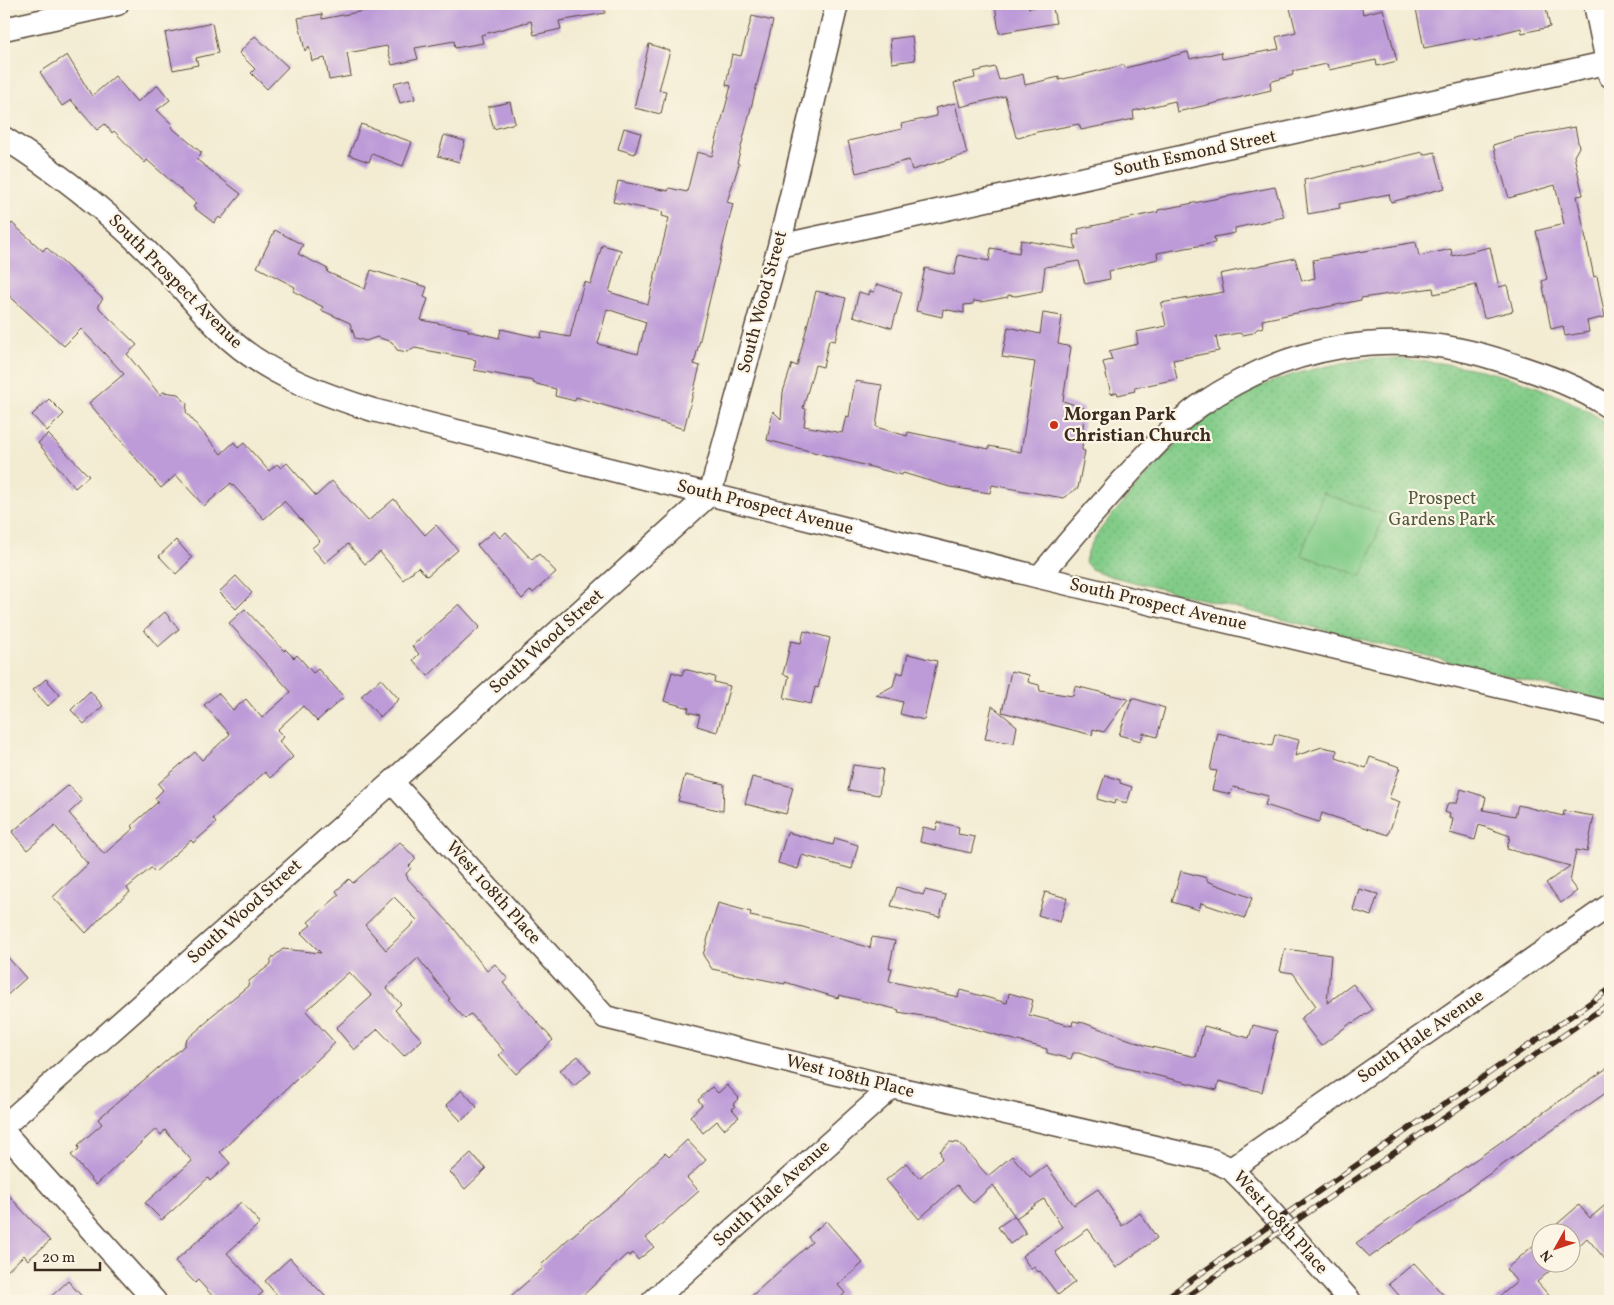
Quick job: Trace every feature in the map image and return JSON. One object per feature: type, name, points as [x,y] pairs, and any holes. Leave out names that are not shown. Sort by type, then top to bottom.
[{"type":"street","points":[[4,29],[117,4]]},
{"type":"street","name":"South Wood Street","points":[[4,1126],[392,782],[710,494],[779,246],[838,4]]},
{"type":"street","points":[[1596,4],[1609,67]]},
{"type":"street","name":"South Esmond Street","points":[[779,246],[1609,67]]},
{"type":"street","name":"South Prospect Avenue","points":[[4,138],[69,182],[130,235],[173,278],[206,317],[234,343],[260,362],[334,398],[373,410],[1039,577],[1610,713]]},
{"type":"street","points":[[1039,577],[1162,437],[1206,402],[1238,382],[1284,360],[1331,348],[1375,342],[1426,344],[1475,352],[1532,371],[1605,399]]},
{"type":"street","name":"West 108th Place","points":[[392,782],[605,1017],[892,1087],[1212,1160],[1231,1169],[1350,1301]]},
{"type":"street","name":"South Hale Avenue","points":[[1231,1169],[1610,905]]},
{"type":"street","name":"South Hale Avenue","points":[[653,1301],[892,1087]]},
{"type":"street","points":[[4,1132],[155,1301]]},
{"type":"green space","name":"Prospect Gardens Park","points":[[1372,358],[1435,362],[1496,374],[1555,394],[1583,408],[1610,425],[1610,702],[1110,576],[1091,569],[1085,562],[1092,544],[1102,527],[1149,472],[1183,437],[1208,416],[1238,397],[1274,381],[1313,369]]},
{"type":"green space","points":[[1323,493],[1384,515],[1362,576],[1301,555]]},
{"type":"building","points":[[391,4],[604,4],[605,13],[559,21],[561,29],[534,35],[531,21],[481,35],[483,43],[455,48],[454,41],[415,48],[418,59],[392,65],[387,46],[347,53],[351,76],[329,80],[325,58],[312,61],[309,46],[305,51],[298,18],[322,14],[322,19]]},
{"type":"building","points":[[995,4],[1028,4],[1029,8],[1052,4],[1056,23],[999,33]]},
{"type":"building","points":[[1289,4],[1361,4],[1363,14],[1383,9],[1397,61],[1377,66],[1376,60],[1329,70],[1327,64],[1292,71],[1293,75],[1270,82],[1271,90],[1177,112],[1175,101],[1133,111],[1134,119],[1081,130],[1079,124],[1037,132],[1019,138],[1016,137],[1005,96],[960,107],[954,83],[975,78],[974,72],[995,67],[999,80],[1023,74],[1025,85],[1059,77],[1059,80],[1124,65],[1125,68],[1188,52],[1190,59],[1221,52],[1222,59],[1279,49],[1276,37],[1296,32]]},
{"type":"building","points":[[1415,4],[1545,4],[1550,27],[1522,33],[1521,28],[1474,40],[1473,38],[1424,48]]},
{"type":"building","points":[[752,16],[773,21],[737,163],[739,164],[727,202],[733,204],[694,364],[700,366],[684,429],[576,397],[575,401],[555,396],[556,389],[533,383],[534,381],[474,370],[476,360],[415,348],[407,352],[397,350],[392,342],[377,337],[366,341],[355,338],[350,323],[321,310],[323,307],[293,291],[295,287],[257,267],[275,230],[303,245],[298,254],[328,269],[327,272],[365,289],[371,270],[427,287],[424,297],[428,299],[421,320],[468,329],[468,331],[499,338],[501,329],[541,338],[542,332],[570,337],[584,282],[591,284],[602,245],[621,250],[609,292],[648,304],[669,218],[662,216],[663,212],[613,202],[618,181],[668,191],[669,188],[687,192],[697,152],[712,156],[731,86],[726,85],[732,54],[741,56]],"holes":[[[607,309],[646,322],[638,354],[598,344]]]},
{"type":"building","points":[[212,23],[218,53],[196,58],[198,65],[173,70],[165,33]]},
{"type":"building","points":[[255,36],[288,67],[267,89],[251,73],[255,69],[239,53]]},
{"type":"building","points":[[912,36],[915,60],[892,63],[890,39]]},
{"type":"building","points":[[649,44],[670,51],[659,90],[666,91],[661,114],[634,108]]},
{"type":"building","points":[[67,55],[92,96],[115,76],[137,102],[158,85],[170,100],[157,110],[173,125],[171,127],[202,153],[196,159],[241,194],[221,219],[219,217],[214,223],[193,207],[196,203],[147,160],[145,163],[114,131],[112,133],[105,124],[97,130],[71,100],[62,106],[40,72]]},
{"type":"building","points":[[410,79],[415,99],[400,103],[394,83]]},
{"type":"building","points":[[510,102],[515,123],[494,129],[488,107]]},
{"type":"building","points":[[955,103],[967,154],[912,170],[909,160],[856,173],[848,141],[902,129],[901,124],[937,116],[935,108]]},
{"type":"building","points":[[361,124],[412,142],[403,166],[372,154],[369,162],[349,155]]},
{"type":"building","points":[[1575,127],[1579,147],[1574,156],[1583,195],[1577,196],[1594,277],[1597,276],[1605,317],[1587,321],[1589,332],[1565,336],[1563,326],[1551,329],[1542,281],[1547,279],[1536,231],[1564,224],[1555,185],[1509,198],[1493,145],[1519,137]]},
{"type":"building","points":[[624,128],[641,133],[635,154],[618,149]]},
{"type":"building","points":[[444,135],[465,141],[459,162],[438,156]]},
{"type":"building","points":[[1423,152],[1423,155],[1435,152],[1445,188],[1391,202],[1389,194],[1339,204],[1340,208],[1308,214],[1304,180]]},
{"type":"building","points":[[1275,187],[1284,217],[1235,228],[1235,233],[1214,237],[1215,243],[1157,253],[1158,259],[1109,271],[1110,279],[1085,284],[1079,261],[1045,267],[1042,291],[1016,296],[1008,295],[1008,297],[981,302],[974,301],[973,304],[964,305],[964,313],[943,309],[942,317],[916,311],[925,268],[954,275],[958,255],[989,261],[991,248],[1019,253],[1021,240],[1076,249],[1073,235],[1079,234],[1078,229],[1158,212],[1158,210]]},
{"type":"building","points":[[12,223],[43,251],[46,247],[103,299],[98,305],[100,309],[137,345],[127,354],[160,395],[163,392],[178,394],[187,404],[186,412],[221,454],[234,442],[238,448],[244,443],[269,471],[277,464],[281,468],[287,463],[316,496],[332,481],[368,521],[394,499],[425,535],[436,525],[458,550],[427,576],[418,567],[403,580],[380,552],[365,564],[348,544],[325,563],[312,548],[320,541],[284,501],[264,519],[231,483],[204,506],[176,475],[161,488],[89,403],[124,374],[81,329],[64,346],[4,291],[4,233]]},
{"type":"building","points":[[1416,242],[1419,256],[1451,249],[1452,256],[1490,247],[1499,287],[1507,285],[1513,311],[1484,318],[1476,285],[1434,294],[1433,288],[1361,298],[1361,300],[1262,320],[1263,327],[1253,333],[1243,335],[1239,333],[1216,337],[1219,351],[1173,360],[1177,379],[1134,388],[1135,391],[1118,395],[1117,392],[1111,394],[1103,362],[1112,360],[1109,351],[1138,344],[1136,332],[1166,326],[1161,303],[1224,292],[1220,274],[1295,258],[1302,281],[1315,278],[1313,260]]},
{"type":"building","points":[[877,284],[902,292],[892,328],[853,316],[859,292],[869,295],[870,291],[874,292]]},
{"type":"building","points":[[816,291],[846,298],[835,341],[829,340],[823,367],[815,365],[803,408],[806,409],[804,426],[842,433],[846,416],[849,417],[855,381],[882,385],[876,427],[907,436],[908,432],[989,449],[989,446],[1021,452],[1035,362],[1002,357],[1008,327],[1040,334],[1043,313],[1062,316],[1058,344],[1071,347],[1063,401],[1084,408],[1082,450],[1085,451],[1078,488],[1063,498],[992,485],[990,493],[950,487],[903,473],[902,475],[767,440],[773,411],[781,419],[783,392],[792,364],[797,366]]},
{"type":"building","points":[[49,399],[64,414],[47,431],[32,415]]},
{"type":"building","points":[[48,434],[89,476],[75,488],[38,443]]},
{"type":"building","points":[[494,531],[500,538],[506,532],[532,560],[539,554],[556,572],[533,593],[531,590],[522,599],[477,545]]},
{"type":"building","points":[[176,540],[192,558],[176,574],[159,556]]},
{"type":"building","points":[[236,576],[252,593],[236,609],[219,592]]},
{"type":"building","points":[[459,604],[480,627],[428,676],[413,660],[419,654],[412,646]]},
{"type":"building","points":[[245,609],[284,651],[285,649],[294,658],[297,655],[313,673],[318,669],[344,697],[317,721],[303,706],[277,730],[284,737],[279,741],[293,757],[270,778],[265,772],[213,819],[216,823],[193,843],[191,840],[155,872],[151,868],[127,888],[130,892],[105,913],[86,933],[53,897],[88,864],[55,826],[27,850],[12,832],[69,785],[82,801],[69,813],[104,854],[134,828],[131,826],[158,802],[155,798],[163,790],[158,784],[195,752],[202,760],[230,734],[204,705],[218,693],[233,710],[246,699],[262,718],[291,692],[229,623]]},
{"type":"building","points":[[165,612],[179,629],[158,647],[144,630]]},
{"type":"building","points":[[804,631],[830,638],[818,688],[815,687],[811,704],[784,698],[789,676],[783,674],[791,641],[801,643]]},
{"type":"building","points":[[908,654],[937,661],[924,720],[900,714],[903,702],[876,695],[893,686],[897,672],[903,674]]},
{"type":"building","points":[[684,669],[715,677],[714,682],[730,686],[717,732],[697,726],[700,715],[688,712],[689,708],[664,701],[672,672],[682,675]]},
{"type":"building","points":[[1011,671],[1029,675],[1028,682],[1039,685],[1040,691],[1073,696],[1075,686],[1128,699],[1104,732],[1093,729],[1092,735],[1002,712]]},
{"type":"building","points":[[46,679],[60,695],[48,706],[33,690]]},
{"type":"building","points":[[381,679],[399,699],[380,717],[361,696]]},
{"type":"building","points":[[90,691],[103,706],[84,724],[71,710]]},
{"type":"building","points":[[1132,698],[1165,708],[1157,737],[1143,733],[1141,741],[1119,735]]},
{"type":"building","points":[[992,706],[1017,726],[1014,743],[985,739]]},
{"type":"building","points":[[1218,733],[1272,746],[1275,734],[1299,740],[1295,756],[1322,747],[1337,750],[1336,758],[1366,768],[1370,757],[1400,767],[1389,798],[1400,802],[1388,835],[1322,813],[1319,822],[1265,805],[1268,796],[1233,787],[1231,794],[1212,790],[1217,771],[1210,770]]},
{"type":"building","points":[[853,765],[883,769],[879,795],[848,790]]},
{"type":"building","points":[[685,775],[724,784],[723,811],[678,801]]},
{"type":"building","points":[[1105,775],[1120,780],[1120,783],[1132,787],[1127,803],[1115,800],[1114,804],[1097,799]]},
{"type":"building","points":[[752,777],[793,787],[786,814],[745,804]]},
{"type":"building","points":[[1461,789],[1486,797],[1483,810],[1515,816],[1518,805],[1563,816],[1564,811],[1594,816],[1587,852],[1576,850],[1570,882],[1577,891],[1561,903],[1546,883],[1570,866],[1507,849],[1510,836],[1479,825],[1475,840],[1450,833],[1453,819],[1449,818],[1450,814],[1445,812],[1448,803],[1457,803]]},
{"type":"building","points":[[938,822],[959,827],[958,834],[975,837],[971,853],[920,842],[923,827],[936,830]]},
{"type":"building","points":[[787,832],[833,845],[835,838],[858,845],[852,869],[802,855],[798,869],[778,863]]},
{"type":"building","points":[[400,842],[416,859],[409,866],[411,868],[406,874],[408,879],[452,926],[487,971],[495,964],[508,979],[503,983],[553,1040],[516,1074],[499,1055],[504,1051],[472,1015],[470,1014],[465,1019],[448,1000],[450,999],[418,958],[386,988],[401,1004],[395,1010],[422,1040],[404,1056],[378,1029],[354,1050],[336,1028],[372,996],[349,972],[306,1011],[335,1043],[220,1152],[230,1163],[210,1181],[208,1178],[162,1220],[145,1203],[192,1161],[165,1130],[161,1135],[156,1129],[96,1185],[71,1155],[79,1149],[78,1145],[102,1124],[98,1119],[185,1045],[185,1041],[209,1018],[248,986],[249,981],[271,964],[271,959],[283,949],[321,953],[301,933],[311,925],[308,922],[339,895],[336,891],[349,879],[353,883]],"holes":[[[394,897],[417,920],[386,950],[365,925]]]},
{"type":"building","points":[[1181,871],[1207,878],[1207,881],[1252,898],[1245,918],[1201,903],[1199,910],[1172,902]]},
{"type":"building","points":[[897,887],[923,895],[925,890],[946,895],[940,917],[891,906]]},
{"type":"building","points":[[1359,889],[1378,894],[1371,916],[1353,910]]},
{"type":"building","points":[[1045,892],[1067,898],[1060,922],[1038,915]]},
{"type":"building","points":[[718,903],[751,912],[750,916],[803,927],[870,948],[872,937],[895,941],[889,968],[892,968],[889,981],[958,997],[960,990],[1007,1003],[1009,993],[1033,1000],[1029,1015],[1072,1026],[1073,1021],[1084,1023],[1147,1046],[1196,1057],[1204,1026],[1249,1038],[1253,1025],[1277,1031],[1262,1092],[1219,1081],[1217,1090],[1117,1066],[1079,1053],[1073,1053],[1071,1059],[1047,1053],[1047,1049],[935,1018],[898,1012],[899,1010],[839,995],[838,998],[785,982],[785,984],[712,969],[703,955]]},
{"type":"building","points":[[1285,949],[1331,955],[1327,1003],[1353,984],[1372,1010],[1352,1022],[1321,1046],[1300,1019],[1316,1006],[1293,973],[1280,971]]},
{"type":"building","points":[[4,953],[26,978],[4,998]]},
{"type":"building","points":[[578,1056],[591,1072],[574,1086],[560,1070]]},
{"type":"building","points":[[1610,1066],[1610,1090],[1370,1257],[1356,1243]]},
{"type":"building","points":[[727,1085],[739,1098],[733,1104],[735,1107],[732,1109],[739,1117],[724,1129],[717,1121],[703,1133],[690,1116],[702,1105],[698,1100],[712,1087],[718,1093]]},
{"type":"building","points":[[462,1090],[477,1107],[461,1121],[446,1105]]},
{"type":"building","points":[[687,1140],[706,1160],[687,1178],[699,1191],[646,1238],[654,1247],[638,1260],[633,1253],[629,1256],[627,1254],[577,1301],[505,1301],[543,1268],[541,1265],[566,1241],[625,1192],[665,1153],[669,1157]]},
{"type":"building","points":[[950,1142],[959,1143],[988,1176],[1012,1156],[1030,1177],[1046,1165],[1074,1205],[1098,1189],[1122,1226],[1140,1213],[1157,1238],[1116,1268],[1088,1229],[1055,1252],[1075,1282],[1058,1295],[1040,1271],[1038,1272],[1034,1267],[1031,1269],[1022,1256],[1062,1227],[1044,1199],[1016,1218],[993,1185],[973,1203],[957,1185],[919,1219],[886,1180],[906,1163],[919,1178],[942,1159],[940,1151]]},
{"type":"building","points":[[471,1153],[486,1169],[465,1189],[450,1172]]},
{"type":"building","points":[[4,1190],[50,1241],[28,1260],[24,1255],[4,1274]]},
{"type":"building","points":[[1610,1201],[1610,1265],[1587,1238],[1582,1243],[1582,1222],[1559,1222],[1579,1205],[1590,1218]]},
{"type":"building","points":[[241,1202],[260,1223],[227,1253],[263,1292],[253,1301],[217,1301],[198,1280],[195,1283],[175,1261]]},
{"type":"building","points":[[1014,1216],[1026,1233],[1010,1244],[998,1227]]},
{"type":"building","points":[[826,1221],[863,1263],[838,1285],[845,1293],[837,1301],[746,1301],[812,1242],[808,1237]]},
{"type":"building","points":[[1532,1247],[1532,1272],[1548,1272],[1537,1282],[1554,1301],[1494,1301],[1517,1282],[1506,1269]]},
{"type":"building","points":[[290,1258],[330,1301],[282,1301],[265,1281]]},
{"type":"building","points":[[1414,1263],[1449,1301],[1404,1301],[1389,1284]]},
{"type":"building","points":[[68,1281],[86,1301],[46,1301]]},
{"type":"railway","points":[[1161,1301],[1610,989]]},
{"type":"railway","points":[[1180,1301],[1610,1003]]},
{"type":"place","name":"Morgan Park Christian Church","points":[[1054,425]]}]
